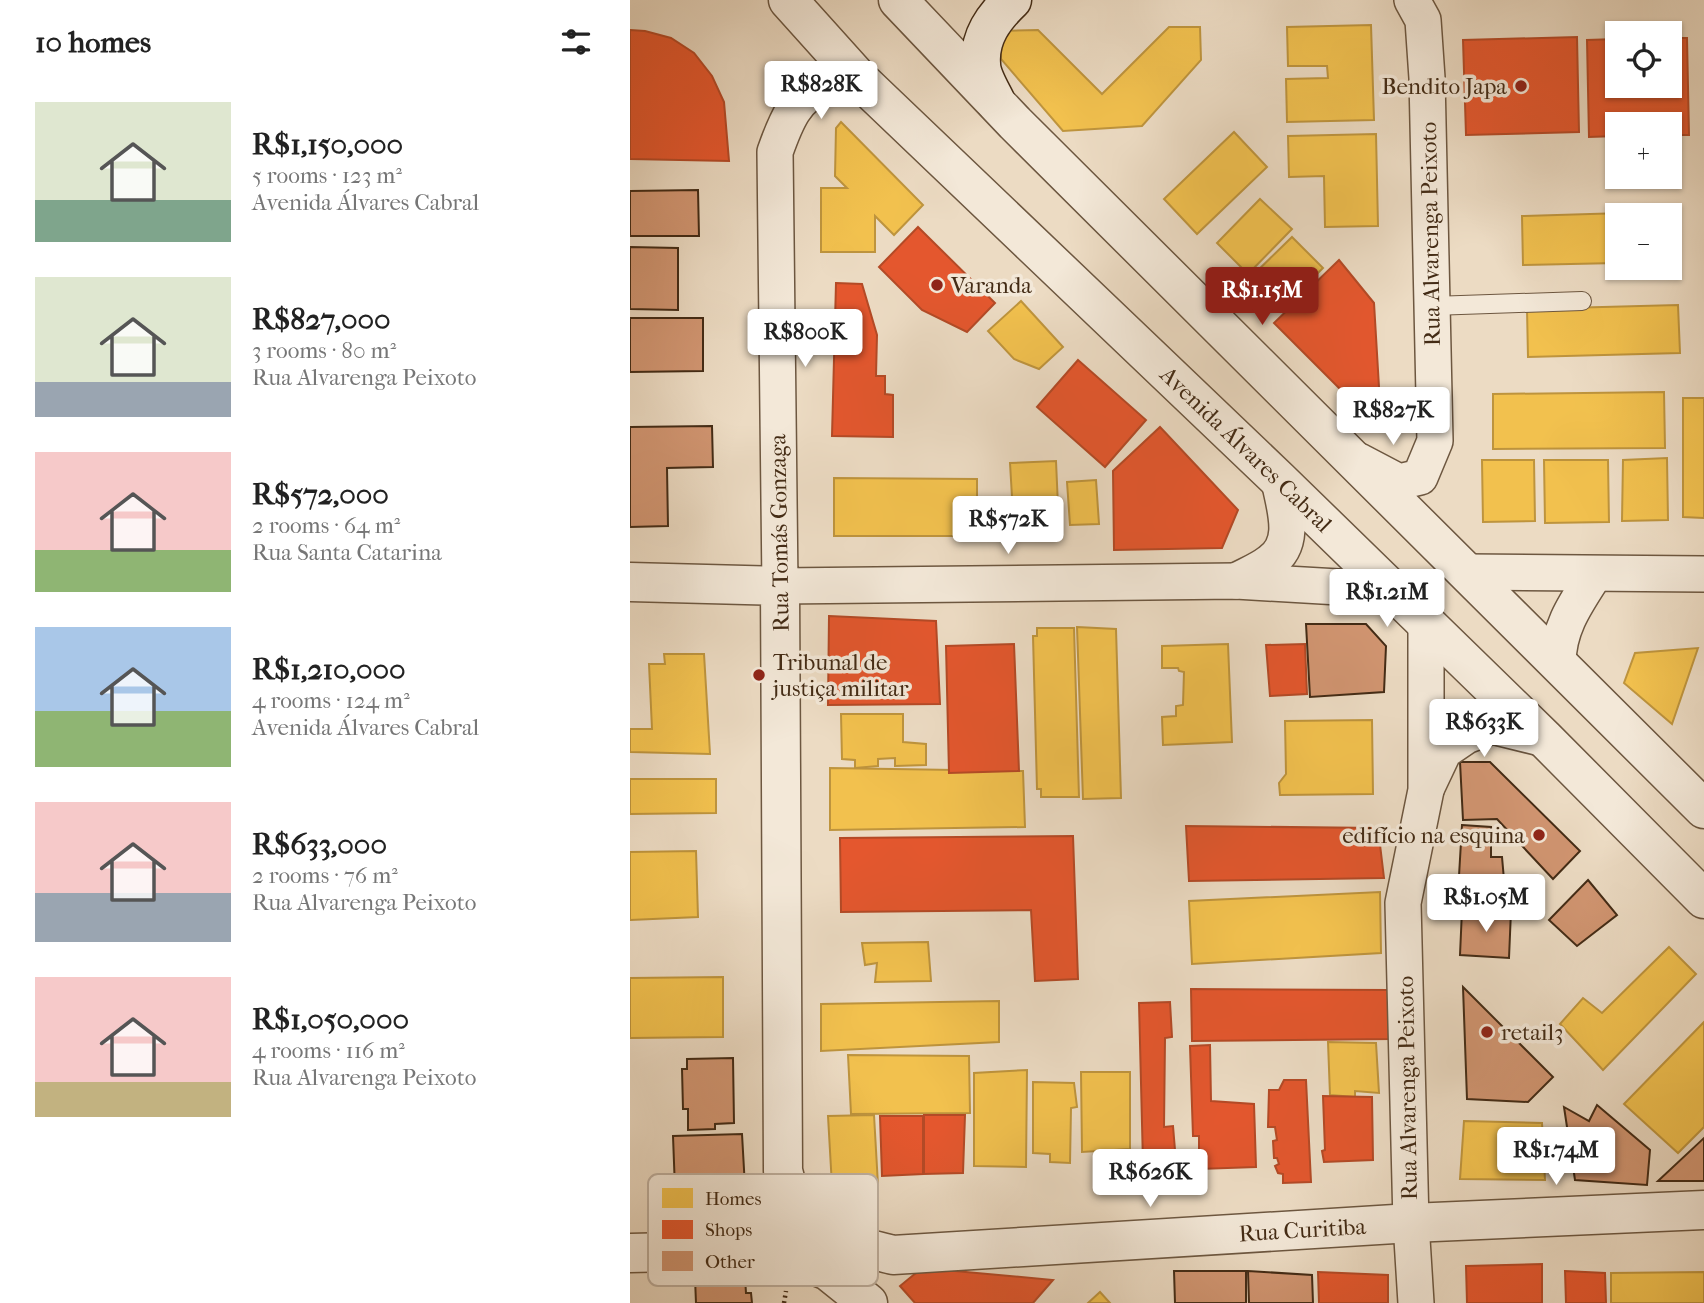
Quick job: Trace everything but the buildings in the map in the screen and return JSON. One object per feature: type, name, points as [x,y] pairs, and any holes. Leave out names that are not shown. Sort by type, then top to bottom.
[{"type":"street","name":"Avenida Álvares Cabral","points":[[788,0],[859,79],[1279,480],[1545,739],[1704,899]]},
{"type":"street","points":[[898,0],[1025,133],[1704,809]]},
{"type":"street","points":[[995,100],[980,65],[993,19],[1012,0]]},
{"type":"street","name":"Rua Alvarenga Peixoto","points":[[1352,457],[1399,481],[1420,477],[1436,441],[1423,20],[1412,0]]},
{"type":"street","name":"Rua Tomás Gonzaga","points":[[784,1174],[775,152],[788,118],[805,96],[827,83],[859,79]]},
{"type":"street","points":[[1236,581],[1273,561],[1283,545],[1289,528],[1279,480]]},
{"type":"street","points":[[1466,572],[1704,574]]},
{"type":"street","points":[[1558,663],[1558,643],[1567,616],[1594,575]]},
{"type":"street","points":[[630,582],[780,586],[1236,581],[1390,590]]},
{"type":"street","name":"Rua Alvarenga Peixoto","points":[[1416,1303],[1410,1223],[1403,903],[1426,790],[1426,625]]},
{"type":"street","name":"Rua Alvarenga Peixoto","points":[[1426,790],[1444,751],[1466,736],[1492,726],[1545,739]]},
{"type":"street","name":"Rua Curitiba","points":[[878,1251],[893,1255],[1410,1223],[1704,1210]]},
{"type":"street","points":[[630,1253],[648,1253]]},
{"type":"street","points":[[878,1262],[893,1255]]},
{"type":"street","points":[[847,1286],[864,1299]]},
{"type":"lane","points":[[1432,306],[1582,302]]},
{"type":"place","name":"Bendito Japa","points":[[1521,86]]},
{"type":"place","name":"Varanda","points":[[937,285]]},
{"type":"place","name":"Tribunal de justiça militar","points":[[759,675]]},
{"type":"place","name":"edifício na esquina","points":[[1539,835]]},
{"type":"place","name":"retail3","points":[[1487,1032]]}]
